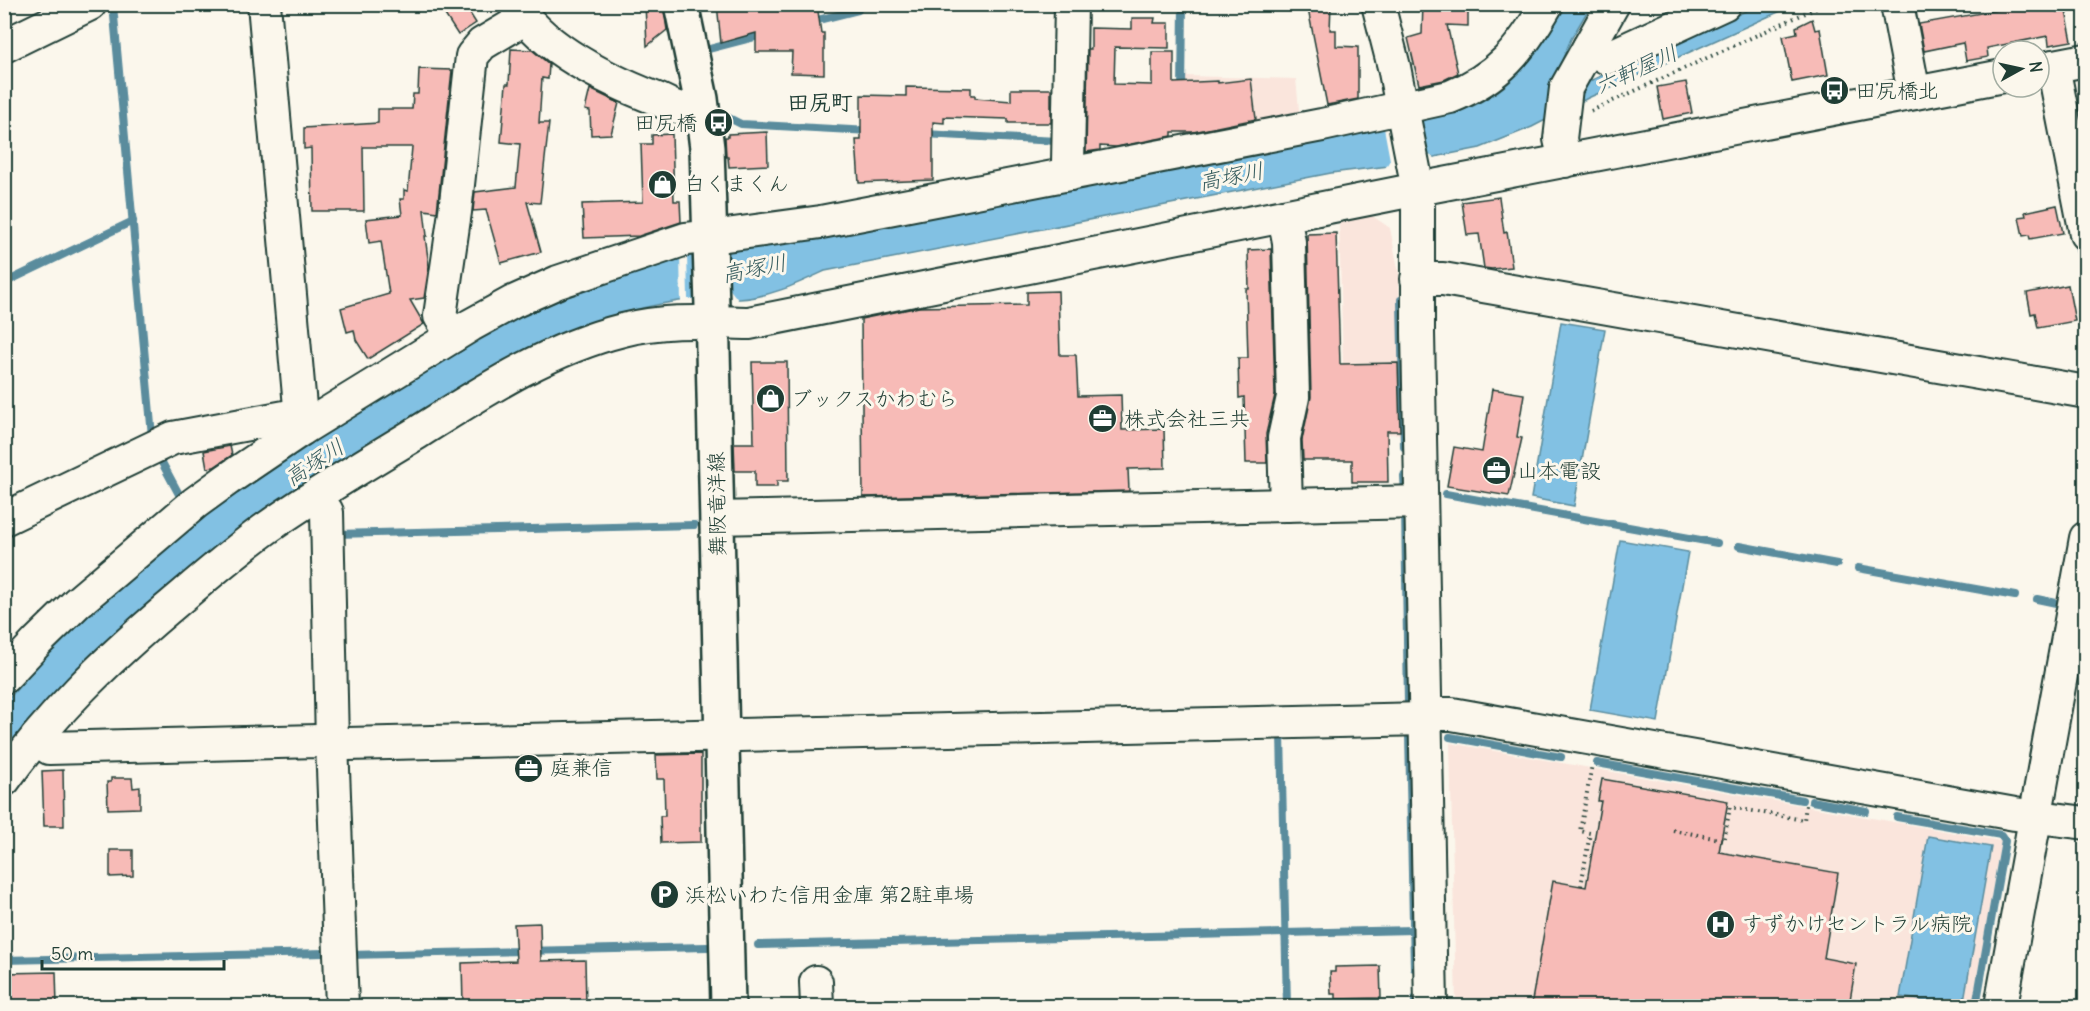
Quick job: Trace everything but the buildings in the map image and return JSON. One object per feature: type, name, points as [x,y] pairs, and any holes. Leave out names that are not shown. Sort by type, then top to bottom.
[{"type":"main road","name":"舞阪竜洋線","points":[[681,4],[702,107],[706,148],[728,1006]]},
{"type":"street","points":[[4,46],[90,4]]},
{"type":"street","points":[[264,4],[308,420]]},
{"type":"street","points":[[286,4],[308,420]]},
{"type":"street","points":[[1070,174],[1068,162],[1071,4]]},
{"type":"street","points":[[1378,4],[1416,179],[1431,1006]]},
{"type":"street","points":[[4,677],[76,603],[195,503],[308,420],[513,302],[558,282],[683,239],[710,242],[1403,111],[1450,97],[1488,78],[1519,49],[1546,4]]},
{"type":"street","points":[[1565,161],[1560,139],[1566,88],[1613,4]]},
{"type":"street","points":[[1589,47],[1607,58],[1724,4]]},
{"type":"street","points":[[1897,4],[1914,93]]},
{"type":"street","points":[[453,336],[440,316],[455,212],[472,56],[482,44],[520,12],[567,53],[613,80],[683,109],[702,107]]},
{"type":"street","points":[[2051,67],[2085,60]]},
{"type":"street","points":[[4,780],[37,737],[82,686],[119,650],[234,553],[316,495],[502,380],[581,344],[622,330],[712,314],[748,323],[1284,216],[1416,179],[1565,161],[1991,78]]},
{"type":"street","points":[[2051,89],[2085,234]]},
{"type":"street","points":[[1284,216],[1289,242],[1293,397],[1284,438],[1286,505]]},
{"type":"street","points":[[1417,279],[1455,281],[2085,392]]},
{"type":"street","points":[[4,519],[173,438],[308,420]]},
{"type":"street","points":[[316,495],[327,512],[332,742],[342,1006]]},
{"type":"street","points":[[717,518],[1421,502]]},
{"type":"street","points":[[2001,1006],[2085,538]]},
{"type":"street","points":[[37,737],[49,748],[306,741],[359,744],[1452,714],[2015,814],[2085,823]]},
{"type":"path","points":[[1562,119],[1569,120],[1825,4]]},
{"type":"path","points":[[1581,886],[1590,833],[1580,831],[1591,770]]},
{"type":"path","points":[[1673,830],[1725,840],[1730,807],[1804,820],[1807,802]]},
{"type":"shaded area","points":[[1184,76],[1296,79],[1300,120],[1182,143]]},
{"type":"shaded area","points":[[1371,215],[1390,228],[1399,274],[1402,434],[1345,435],[1339,222]]},
{"type":"shaded area","name":"すずかけセントラル病院","points":[[1450,743],[2001,841],[1972,1006],[1456,1006]]},
{"type":"water","points":[[1563,5],[1591,5],[1571,39],[1549,91],[1583,84],[1759,5],[1794,5],[1588,98],[1532,127],[1480,148],[1389,166],[1331,173],[825,271],[762,296],[731,300],[686,300],[660,304],[587,325],[535,346],[225,541],[109,639],[72,676],[5,755],[5,703],[48,653],[88,615],[205,516],[303,448],[479,339],[520,317],[678,254],[819,239],[1325,141],[1471,107],[1504,87],[1516,76],[1536,51]]},
{"type":"water","points":[[1561,322],[1605,329],[1574,506],[1531,498]]},
{"type":"water","points":[[1620,540],[1688,552],[1658,722],[1590,710]]},
{"type":"water","points":[[1928,836],[1991,847],[1963,1006],[1900,997]]},
{"type":"pier","points":[[1418,117],[1425,152],[1437,160],[1384,170],[1390,160],[1383,123]]},
{"type":"pier","points":[[687,252],[688,299],[695,299],[728,287],[739,301],[681,304],[680,253]]},
{"type":"waterway","points":[[1182,93],[1183,4]]},
{"type":"waterway","points":[[113,5],[152,436]]},
{"type":"waterway","points":[[810,22],[858,10],[859,7]]},
{"type":"waterway","points":[[709,49],[763,35]]},
{"type":"waterway","points":[[721,114],[741,124],[870,131]]},
{"type":"waterway","points":[[924,134],[1057,141]]},
{"type":"waterway","points":[[4,283],[133,221]]},
{"type":"waterway","points":[[2077,239],[2086,282]]},
{"type":"waterway","points":[[1401,300],[1404,447]]},
{"type":"waterway","points":[[159,457],[181,498]]},
{"type":"waterway","points":[[1404,476],[1405,495]]},
{"type":"waterway","points":[[1446,494],[1717,543]]},
{"type":"waterway","points":[[1405,509],[1408,705]]},
{"type":"waterway","points":[[335,534],[694,525]]},
{"type":"waterway","points":[[1739,546],[1837,564]]},
{"type":"waterway","points":[[1858,568],[2015,596]]},
{"type":"waterway","points":[[2037,599],[2061,604]]},
{"type":"waterway","points":[[1281,733],[1287,1006]]},
{"type":"waterway","points":[[1409,734],[1414,968]]},
{"type":"waterway","points":[[1450,737],[1561,757]]},
{"type":"waterway","points":[[1597,763],[1802,800]]},
{"type":"waterway","points":[[1812,801],[1866,811]]},
{"type":"waterway","points":[[1897,817],[2001,835],[2005,841],[1976,1006]]},
{"type":"waterway","points":[[758,945],[1413,930]]},
{"type":"waterway","points":[[348,955],[707,947]]},
{"type":"waterway","points":[[4,960],[325,953]]},
{"type":"waterway","points":[[1415,999],[1415,1006]]},
{"type":"place","name":"田尻橋北","points":[[1834,91]]},
{"type":"place","name":"田尻橋","points":[[718,123]]},
{"type":"place","name":"白くまくん","points":[[663,184]]},
{"type":"place","name":"ブックスかわむら","points":[[770,399]]},
{"type":"place","name":"株式会社三共","points":[[1103,419]]},
{"type":"place","name":"山本電設","points":[[1496,471]]},
{"type":"place","name":"庭兼信","points":[[529,768]]},
{"type":"place","name":"浜松いわた信用金庫 第2駐車場","points":[[664,895]]},
{"type":"place","name":"すずかけセントラル病院","points":[[1721,924]]},
{"type":"district","name":"田尻町","points":[[820,102]]},
{"type":"water label","name":"六軒屋川","points":[[1636,69]]},
{"type":"water label","name":"高塚川","points":[[1231,176]]},
{"type":"water label","name":"高塚川","points":[[754,268]]},
{"type":"water label","name":"高塚川","points":[[314,462]]}]
